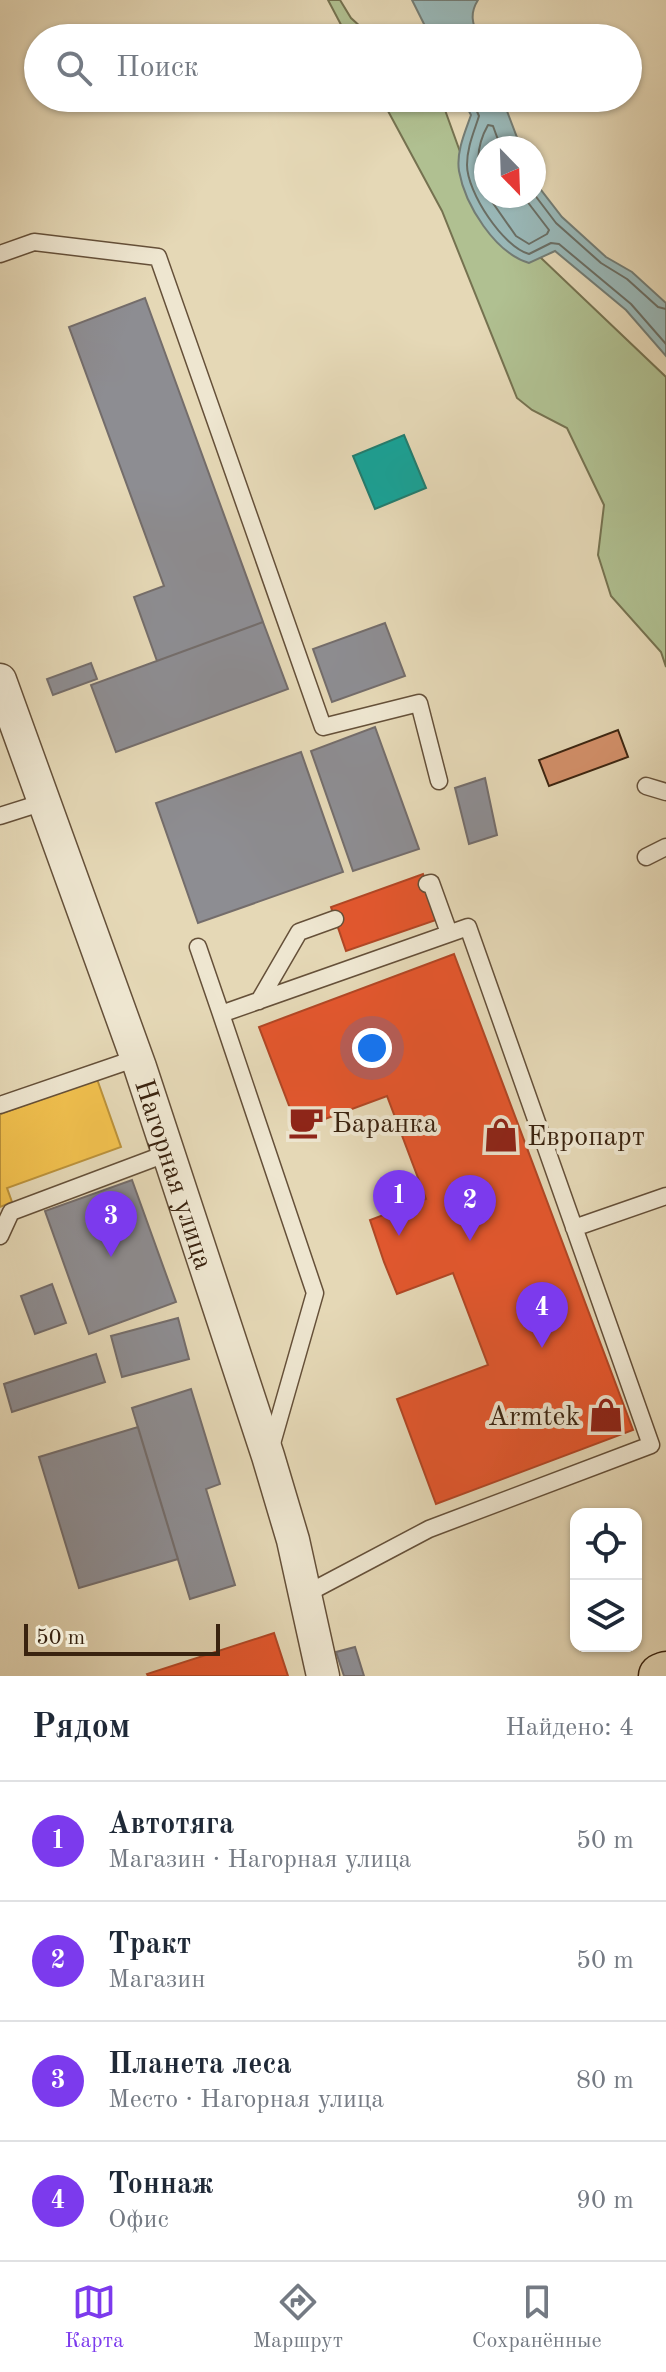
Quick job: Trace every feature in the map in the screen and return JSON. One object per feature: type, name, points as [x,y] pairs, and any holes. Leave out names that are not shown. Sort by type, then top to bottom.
[{"type":"street","name":"Нагорная улица","points":[[0,680],[137,1058],[268,1456],[293,1540],[323,1676]]},
{"type":"lane","points":[[0,254],[34,242],[158,257],[323,727],[419,703],[439,781]]},
{"type":"lane","points":[[646,786],[666,792]]},
{"type":"lane","points":[[0,816],[44,802]]},
{"type":"lane","points":[[646,857],[666,847]]},
{"type":"lane","points":[[427,884],[431,883],[449,933]]},
{"type":"lane","points":[[259,1001],[299,932],[335,919]]},
{"type":"lane","points":[[221,1014],[386,947],[413,946],[468,927],[651,1445],[429,1529],[306,1594]]},
{"type":"lane","points":[[407,930],[413,946]]},
{"type":"lane","points":[[198,947],[315,1293],[268,1456]]},
{"type":"lane","points":[[0,1105],[137,1058]]},
{"type":"lane","points":[[0,1236],[11,1212],[168,1153]]},
{"type":"lane","points":[[574,1228],[666,1196]]},
{"type":"green space","points":[[328,0],[340,0],[358,24],[341,24]]},
{"type":"green space","points":[[389,112],[446,112],[474,190],[474,208],[489,208],[666,377],[666,667],[661,652],[611,596],[598,555],[604,505],[567,428],[532,410],[517,398],[442,211]]},
{"type":"water","points":[[412,0],[478,0],[473,24],[424,24]]},
{"type":"water","points":[[469,112],[507,112],[516,136],[474,136],[474,208],[546,208],[546,196],[562,217],[606,257],[632,272],[666,303],[666,356],[626,310],[555,251],[529,263],[516,258],[493,238],[475,212],[462,184],[458,164]]},
{"type":"building: Жильё","points":[[97,1079],[121,1147],[7,1188],[12,1202],[0,1207],[0,1114]]},
{"type":"building: Торговля","points":[[423,874],[439,919],[346,951],[331,907]]},
{"type":"building: Торговля","points":[[454,954],[633,1430],[436,1504],[397,1399],[488,1365],[453,1273],[397,1294],[384,1262],[370,1220],[426,1199],[387,1096],[298,1129],[259,1027]]},
{"type":"building: Торговля","points":[[274,1633],[288,1676],[147,1674]]},
{"type":"building: Учреждения","points":[[404,435],[426,488],[375,509],[353,456]]},
{"type":"building: Промзона","points":[[145,298],[263,622],[157,661],[134,597],[164,586],[69,327]]},
{"type":"building: Промзона","points":[[263,622],[288,689],[116,752],[91,685]]},
{"type":"building: Промзона","points":[[385,623],[405,676],[332,702],[313,649]]},
{"type":"building: Промзона","points":[[91,663],[97,679],[53,695],[47,679]]},
{"type":"building: Промзона","points":[[375,727],[419,849],[353,871],[311,751]]},
{"type":"building: Промзона","points":[[301,752],[343,872],[198,923],[156,803]]},
{"type":"building: Промзона","points":[[485,778],[497,835],[469,844],[455,788]]},
{"type":"building: Промзона","points":[[132,1180],[176,1302],[89,1334],[45,1211]]},
{"type":"building: Промзона","points":[[52,1284],[66,1323],[35,1334],[21,1296]]},
{"type":"building: Промзона","points":[[178,1318],[189,1359],[122,1377],[111,1336]]},
{"type":"building: Промзона","points":[[96,1354],[105,1382],[12,1412],[4,1384]]},
{"type":"building: Промзона","points":[[191,1389],[220,1484],[206,1489],[235,1585],[190,1599],[132,1408]]},
{"type":"building: Промзона","points":[[138,1427],[178,1559],[79,1588],[39,1457]]},
{"type":"building: Промзона","points":[[355,1647],[364,1676],[344,1676],[336,1652]]},
{"type":"building: Прочее","points":[[618,730],[628,757],[549,786],[539,760]]},
{"type":"place","name":"Баранка","points":[[306,1122]]},
{"type":"place","name":"Европарт","points":[[501,1135]]},
{"type":"place","name":"Автотяга","points":[[399,1236]]},
{"type":"place","name":"Тракт","points":[[470,1241]]},
{"type":"place","name":"Планета леса","points":[[111,1257]]},
{"type":"place","name":"Тоннаж","points":[[542,1348]]},
{"type":"place","name":"Armtek","points":[[606,1415]]}]
